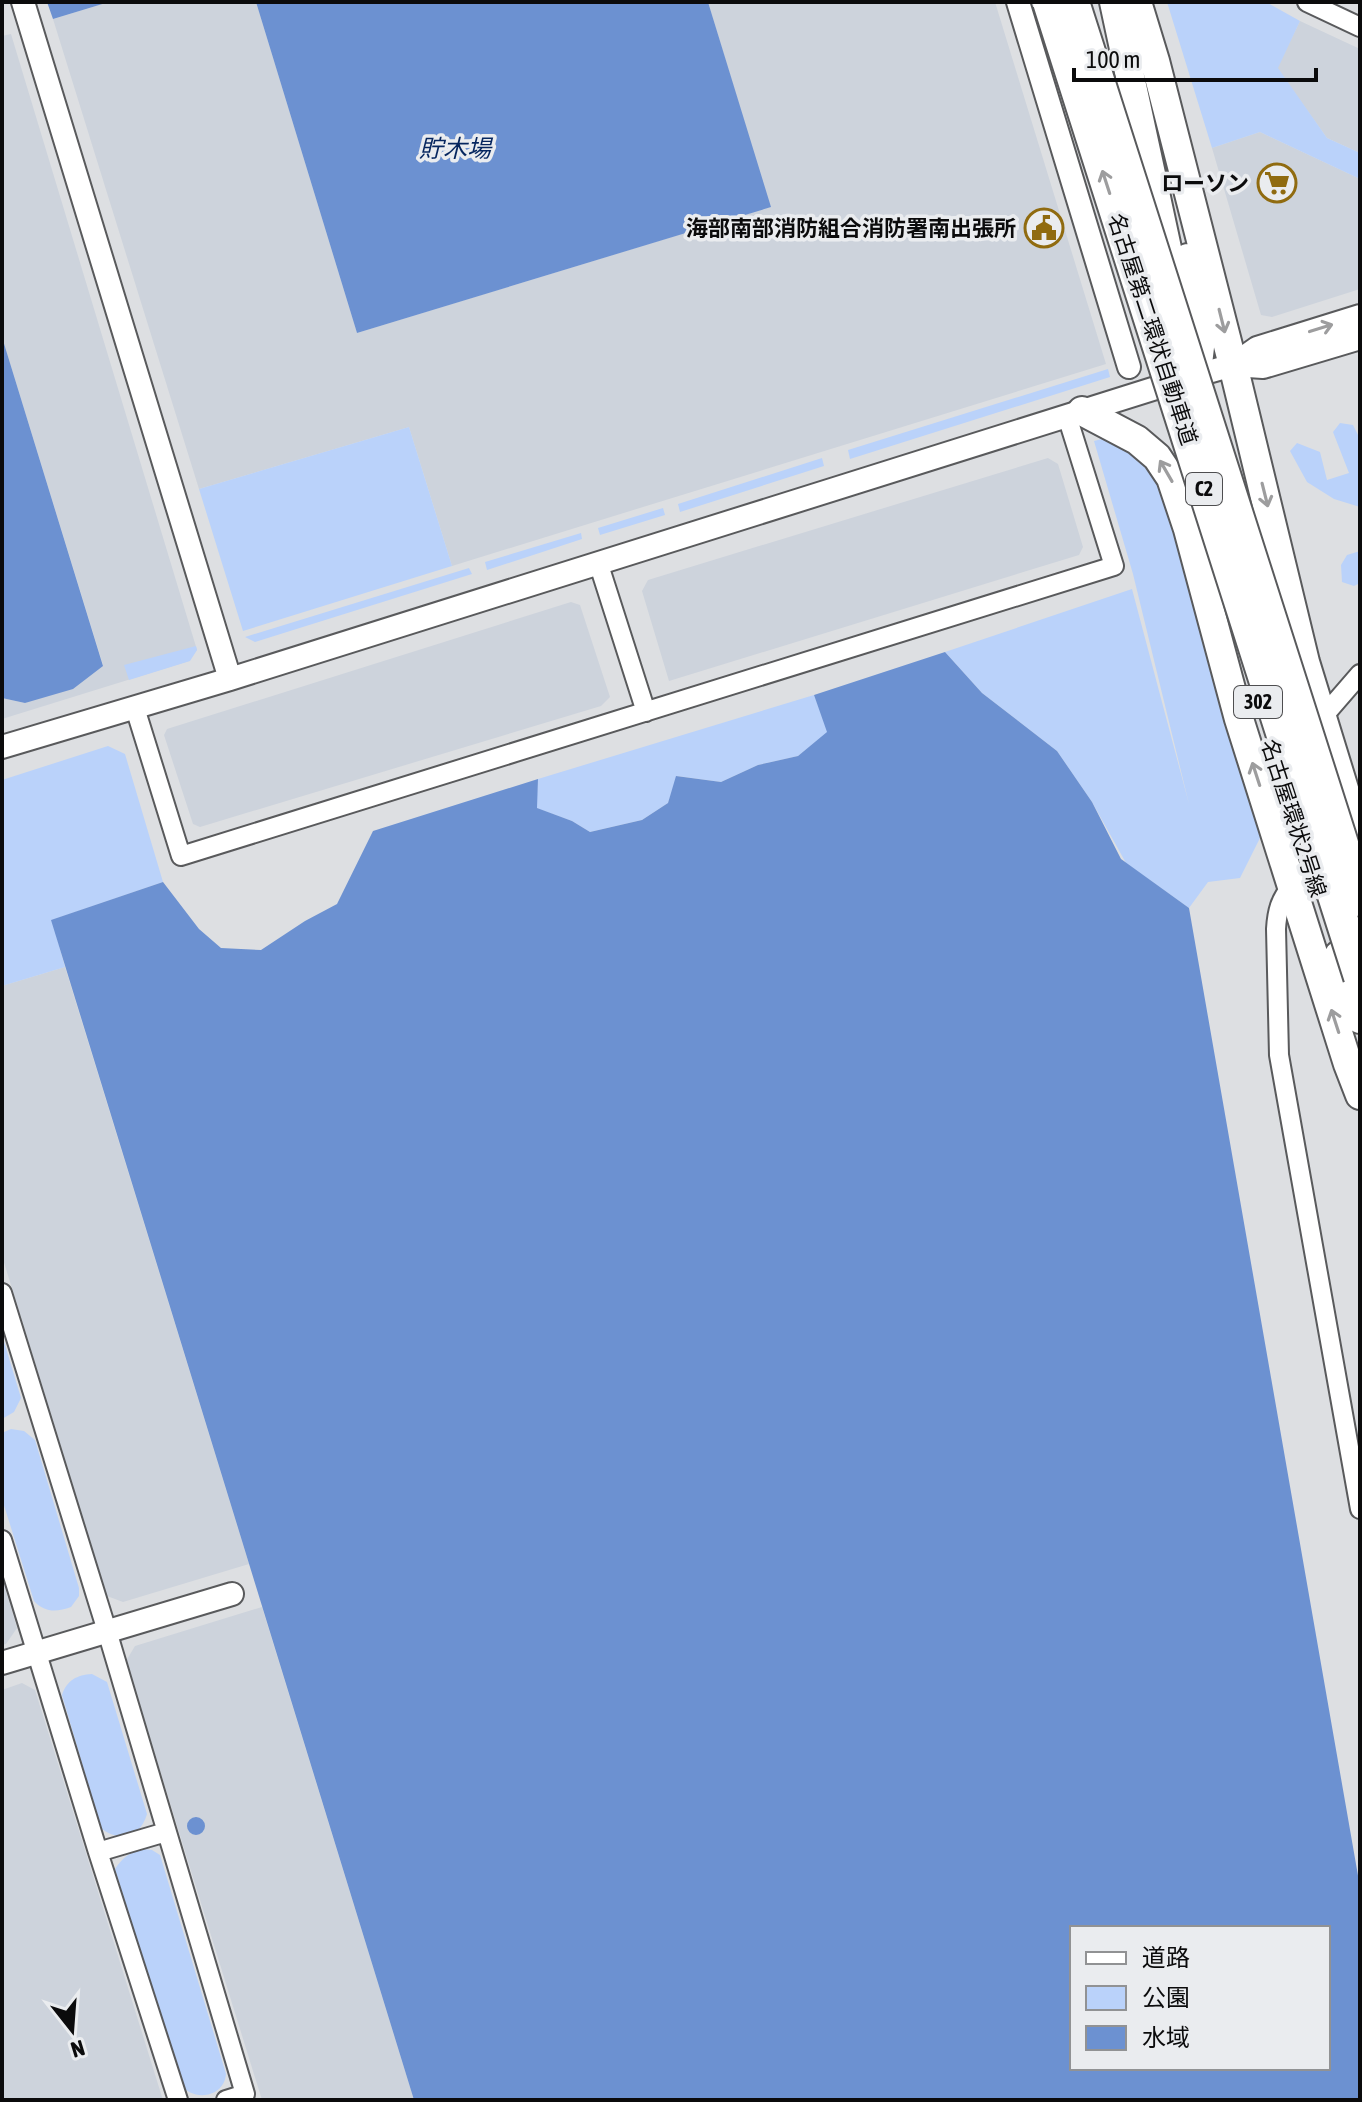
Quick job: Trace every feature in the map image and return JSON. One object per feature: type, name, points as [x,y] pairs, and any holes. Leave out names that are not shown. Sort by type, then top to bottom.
[{"type":"highway","name":"名古屋第二環状自動車道","points":[[1049,2],[1360,977]]},
{"type":"highway","name":"名古屋第二環状自動車道","points":[[1073,2],[1360,900]]},
{"type":"highway","name":"名古屋環状2号線","points":[[1114,2],[1265,730],[1360,1019]]},
{"type":"highway","name":"302","points":[[1137,2],[1233,365],[1305,662],[1360,841]]},
{"type":"highway","points":[[1172,127],[1174,190],[1200,322],[1201,352],[1194,376]]},
{"type":"highway","points":[[1233,365],[1225,394],[1226,407],[1276,640],[1299,733],[1360,930]]},
{"type":"highway","points":[[1074,414],[1137,440],[1157,457],[1171,478],[1188,529],[1239,719],[1360,1095]]},
{"type":"street","points":[[23,2],[230,679]]},
{"type":"street","points":[[1018,2],[1129,367]]},
{"type":"street","points":[[1307,2],[1360,27]]},
{"type":"street","points":[[2,747],[230,679],[1233,365],[1257,348],[1360,316]]},
{"type":"street","points":[[1233,365],[1263,367],[1360,338]]},
{"type":"street","points":[[135,708],[181,856],[1114,566],[1074,414]]},
{"type":"street","points":[[598,562],[646,712]]},
{"type":"street","points":[[1321,719],[1360,674]]},
{"type":"street","points":[[1292,886],[1277,911],[1279,1055],[1360,1509]]},
{"type":"street","points":[[2,1293],[245,2094],[226,2100]]},
{"type":"street","points":[[2,1540],[178,2100]]},
{"type":"street","points":[[2,1663],[232,1594]]},
{"type":"street","points":[[98,1852],[166,1832]]},
{"type":"shaded area","points":[[109,2],[256,2],[357,333],[770,207],[708,2],[995,2],[1106,364],[452,566],[409,427],[199,489],[53,19]]},
{"type":"shaded area","points":[[1300,21],[1360,49],[1360,153],[1327,138],[1277,68]]},
{"type":"shaded area","points":[[11,34],[197,650],[189,661],[2,719],[2,698],[25,703],[103,665],[2,337],[2,36]]},
{"type":"shaded area","points":[[1260,132],[1360,179],[1360,289],[1272,317],[1261,315],[1212,148]]},
{"type":"shaded area","points":[[1048,458],[1058,464],[1083,547],[1079,555],[669,681],[642,591],[648,580]]},
{"type":"shaded area","points":[[571,602],[580,605],[610,697],[601,706],[200,827],[193,824],[164,735],[167,729]]},
{"type":"shaded area","points":[[65,967],[249,1564],[123,1602],[107,1596],[2,1256],[2,986]]},
{"type":"shaded area","points":[[2,1578],[17,1628],[2,1645]]},
{"type":"shaded area","points":[[262,1607],[414,2100],[262,2100],[126,1661],[135,1646]]},
{"type":"shaded area","points":[[22,1683],[35,1690],[163,2100],[2,2100],[2,1690]]},
{"type":"green space","points":[[1167,2],[1266,2],[1300,21],[1278,68],[1327,138],[1360,153],[1360,179],[1260,132],[1212,148]]},
{"type":"green space","points":[[1108,369],[1110,377],[850,459],[848,450]]},
{"type":"green space","points":[[1340,423],[1353,425],[1360,439],[1360,507],[1334,499],[1307,482],[1290,451],[1297,443],[1320,452],[1327,480],[1349,473],[1333,432]]},
{"type":"green space","points":[[409,427],[452,566],[243,631],[199,489]]},
{"type":"green space","points":[[1110,437],[1164,464],[1279,792],[1269,820],[1240,878],[1208,882],[1189,908],[1126,863],[1092,802],[1057,751],[982,693],[945,652],[1132,589],[1189,804],[1133,574],[1094,441]]},
{"type":"green space","points":[[822,458],[824,466],[680,512],[678,504]]},
{"type":"green space","points":[[663,508],[665,515],[600,535],[598,528]]},
{"type":"green space","points":[[581,533],[582,539],[487,570],[485,562]]},
{"type":"green space","points":[[1360,551],[1360,583],[1354,586],[1342,582],[1341,565],[1347,555]]},
{"type":"green space","points":[[469,568],[472,574],[255,642],[245,637]]},
{"type":"green space","points":[[196,646],[197,650],[190,661],[129,680],[124,665]]},
{"type":"green space","points":[[814,695],[828,732],[798,756],[758,765],[721,782],[677,776],[668,803],[642,820],[590,832],[572,821],[536,808],[538,779]]},
{"type":"green space","points":[[108,746],[125,754],[163,882],[52,920],[65,967],[2,986],[2,780]]},
{"type":"green space","points":[[2,1335],[21,1398],[14,1412],[2,1419]]},
{"type":"green space","points":[[11,1429],[24,1431],[35,1440],[79,1588],[79,1596],[66,1609],[47,1609],[34,1601],[2,1499],[2,1433]]},
{"type":"green space","points":[[92,1674],[107,1682],[147,1814],[140,1828],[128,1835],[115,1835],[101,1828],[62,1695],[73,1679]]},
{"type":"green space","points":[[143,1849],[160,1855],[226,2074],[220,2088],[207,2095],[192,2093],[180,2084],[115,1869],[127,1856]]},
{"type":"water","points":[[47,2],[109,2],[53,19]]},
{"type":"water","name":"貯木場","points":[[256,2],[708,2],[771,207],[357,333]]},
{"type":"water","points":[[2,337],[103,666],[73,689],[25,703],[2,698]]},
{"type":"water","points":[[945,652],[982,693],[1057,751],[1092,802],[1121,859],[1189,908],[1360,1887],[1360,2100],[414,2100],[51,920],[163,882],[199,929],[221,948],[261,950],[337,904],[373,831],[538,779],[537,808],[572,821],[590,832],[642,820],[668,803],[676,776],[721,782],[758,765],[798,756],[827,732],[814,695]]},
{"type":"water","points":[[196,1817],[205,1826],[196,1835],[187,1826]]},
{"type":"place","name":"ローソン","points":[[1277,183]]},
{"type":"place","name":"海部南部消防組合消防署南出張所","points":[[1044,228]]}]
